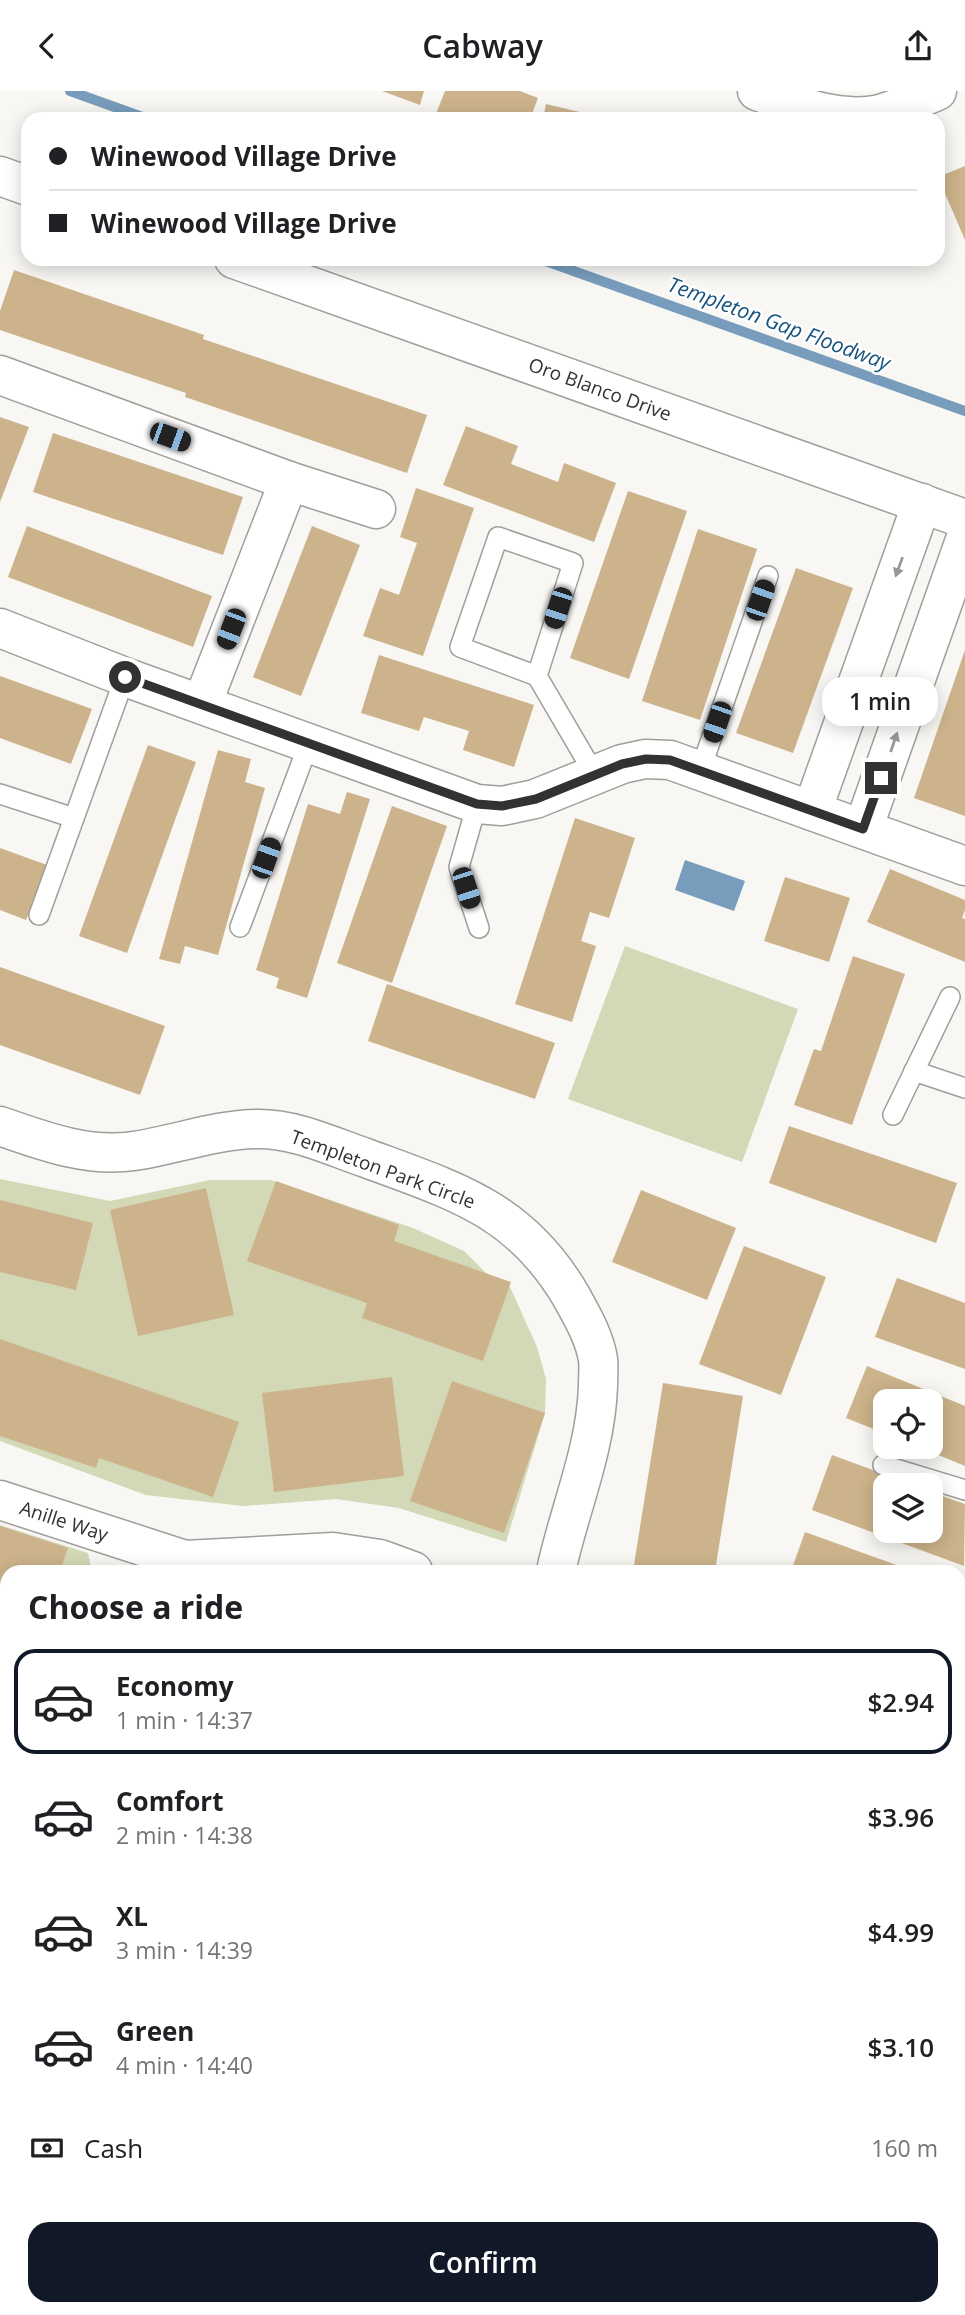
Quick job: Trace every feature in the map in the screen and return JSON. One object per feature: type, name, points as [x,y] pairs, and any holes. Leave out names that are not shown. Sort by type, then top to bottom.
[{"type":"street","points":[[757,91],[820,112]]},
{"type":"street","points":[[884,112],[937,91]]},
{"type":"street","points":[[0,176],[21,184]]},
{"type":"street","name":"Oro Blanco Drive","points":[[254,266],[965,519]]},
{"type":"street","points":[[0,375],[289,481],[376,509]]},
{"type":"street","points":[[202,704],[289,481]]},
{"type":"street","points":[[812,811],[922,503]]},
{"type":"street","points":[[863,829],[965,540]]},
{"type":"street","points":[[0,628],[125,677],[477,804],[502,806],[536,799],[622,764],[646,759],[670,760],[965,866]]},
{"type":"street","name":"Templeton Park Circle","points":[[0,1126],[61,1147],[92,1151],[132,1152],[237,1130],[263,1129],[302,1135],[452,1189],[484,1206],[522,1233],[560,1278],[587,1324],[598,1360],[597,1399],[588,1453],[557,1565]]},
{"type":"street","name":"Anille Way","points":[[0,1500],[123,1557],[185,1560],[332,1552],[380,1559],[396,1565]]},
{"type":"lane","points":[[537,676],[573,563],[498,537],[460,647],[537,676],[595,775]]},
{"type":"lane","points":[[700,771],[768,576]]},
{"type":"lane","points":[[39,915],[125,677]]},
{"type":"lane","points":[[240,927],[309,743]]},
{"type":"lane","points":[[0,794],[74,818]]},
{"type":"lane","points":[[477,804],[459,867],[478,928]]},
{"type":"lane","points":[[893,1115],[950,997]]},
{"type":"lane","points":[[914,1071],[965,1089]]},
{"type":"lane","points":[[883,1465],[965,1490]]},
{"type":"green space","points":[[625,946],[798,1009],[742,1162],[568,1099]]},
{"type":"green space","points":[[0,1179],[110,1201],[210,1180],[271,1180],[413,1228],[464,1251],[486,1273],[510,1287],[537,1347],[546,1379],[545,1413],[506,1542],[399,1508],[336,1499],[243,1506],[146,1495],[0,1441]]},
{"type":"green space","points":[[0,1525],[88,1553],[91,1565],[0,1565]]},
{"type":"water","points":[[685,860],[745,881],[734,911],[675,890]]},
{"type":"building","points":[[382,91],[424,91],[420,105]]},
{"type":"building","points":[[445,91],[520,91],[538,98],[533,112],[437,112]]},
{"type":"building","points":[[546,104],[580,112],[544,112]]},
{"type":"building","points":[[965,166],[965,240],[945,193],[945,174]]},
{"type":"building","points":[[14,270],[204,335],[203,339],[427,415],[407,473],[185,397],[186,393],[0,330],[0,311]]},
{"type":"building","points":[[0,417],[29,427],[0,502]]},
{"type":"building","points":[[466,426],[518,446],[511,464],[558,482],[564,463],[616,483],[594,542],[443,485]]},
{"type":"building","points":[[53,433],[243,497],[223,555],[33,492]]},
{"type":"building","points":[[416,488],[474,508],[423,656],[363,636],[380,588],[399,595],[417,543],[400,537]]},
{"type":"building","points":[[628,491],[687,511],[629,679],[570,658]]},
{"type":"building","points":[[27,526],[212,596],[193,647],[8,577]]},
{"type":"building","points":[[312,526],[360,545],[301,696],[253,677]]},
{"type":"building","points":[[698,529],[757,549],[700,720],[642,701]]},
{"type":"building","points":[[796,568],[853,588],[793,753],[736,733]]},
{"type":"building","points":[[965,650],[965,816],[914,798]]},
{"type":"building","points":[[379,655],[534,705],[514,767],[463,750],[469,731],[424,717],[419,731],[361,713]]},
{"type":"building","points":[[0,676],[92,709],[71,764],[0,738]]},
{"type":"building","points":[[148,745],[196,762],[127,953],[79,936]]},
{"type":"building","points":[[218,750],[251,759],[245,782],[265,788],[218,955],[185,946],[180,964],[159,959]]},
{"type":"building","points":[[347,792],[370,799],[307,998],[276,988],[279,978],[256,970],[308,804],[340,814]]},
{"type":"building","points":[[392,806],[447,826],[392,983],[337,963]]},
{"type":"building","points":[[575,818],[635,838],[609,918],[590,912],[581,941],[596,946],[572,1022],[515,1004]]},
{"type":"building","points":[[0,848],[47,865],[26,920],[0,910]]},
{"type":"building","points":[[890,869],[965,900],[962,918],[965,919],[965,962],[867,922]]},
{"type":"building","points":[[785,877],[850,898],[829,962],[764,941]]},
{"type":"building","points":[[853,956],[905,974],[852,1125],[794,1105],[814,1049],[821,1051]]},
{"type":"building","points":[[0,967],[165,1026],[140,1095],[0,1045]]},
{"type":"building","points":[[387,984],[555,1043],[535,1099],[368,1041]]},
{"type":"building","points":[[789,1126],[957,1183],[936,1243],[769,1183]]},
{"type":"building","points":[[276,1181],[399,1225],[394,1241],[511,1282],[483,1361],[362,1318],[367,1303],[247,1261]]},
{"type":"building","points":[[206,1188],[234,1315],[138,1336],[110,1210]]},
{"type":"building","points":[[641,1190],[736,1228],[707,1300],[612,1262]]},
{"type":"building","points":[[0,1200],[93,1223],[76,1290],[0,1272]]},
{"type":"building","points":[[744,1246],[826,1277],[781,1395],[699,1364]]},
{"type":"building","points":[[897,1278],[965,1303],[965,1369],[875,1337]]},
{"type":"building","points":[[0,1339],[239,1422],[213,1497],[99,1458],[96,1468],[0,1436]]},
{"type":"building","points":[[867,1366],[923,1389],[873,1389],[873,1429],[846,1418]]},
{"type":"building","points":[[392,1377],[404,1476],[274,1492],[262,1393]]},
{"type":"building","points":[[452,1381],[545,1413],[504,1533],[410,1501]]},
{"type":"building","points":[[663,1383],[743,1396],[716,1565],[634,1565]]},
{"type":"building","points":[[943,1397],[965,1406],[965,1466],[943,1457]]},
{"type":"building","points":[[832,1455],[881,1473],[873,1473],[873,1532],[812,1510]]},
{"type":"building","points":[[943,1496],[965,1504],[964,1565],[902,1543],[943,1543]]},
{"type":"building","points":[[0,1526],[68,1548],[62,1565],[0,1565]]},
{"type":"building","points":[[805,1532],[896,1565],[793,1565]]},
{"type":"waterway","name":"Templeton Gap Floodway","points":[[70,91],[128,112]]},
{"type":"waterway","name":"Templeton Gap Floodway","points":[[560,266],[965,411]]},
{"type":"route","points":[[125,677],[477,804],[502,806],[536,799],[622,764],[646,759],[670,760],[863,829],[881,778]]}]
